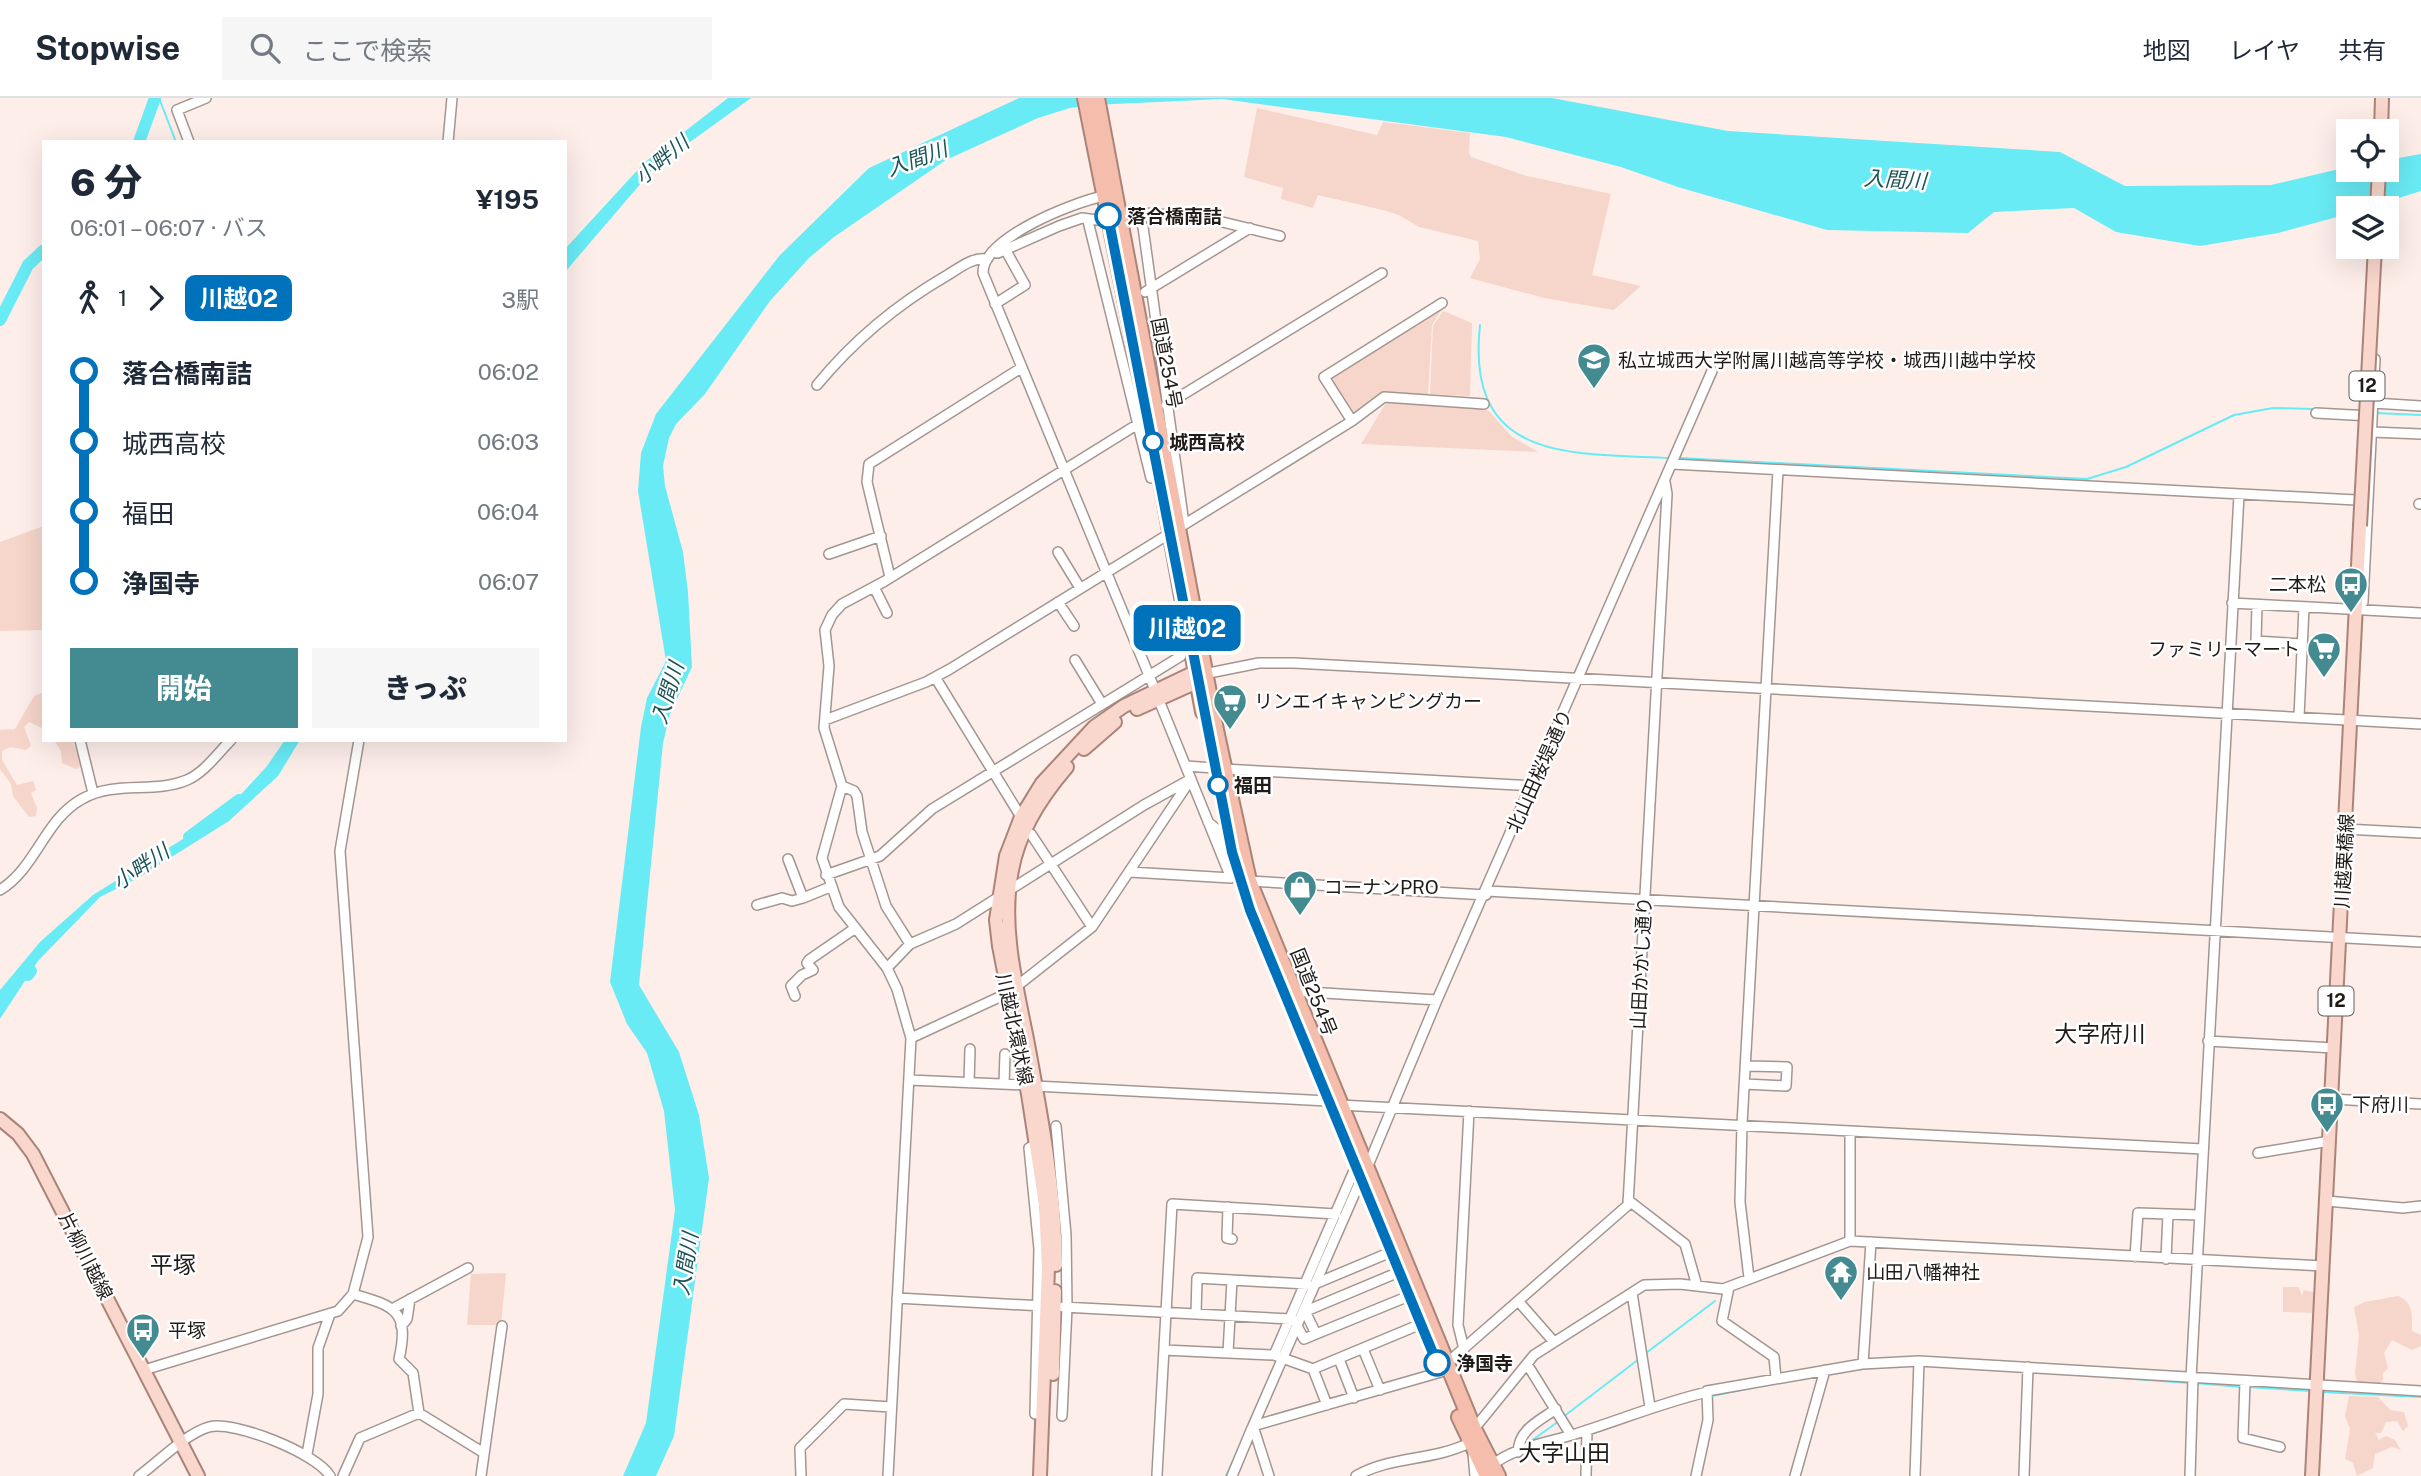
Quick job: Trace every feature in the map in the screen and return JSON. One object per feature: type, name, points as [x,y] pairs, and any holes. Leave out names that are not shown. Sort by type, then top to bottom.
[{"type":"highway","name":"国道254号","points":[[1085,98],[1178,528],[1199,676],[1219,768],[1249,881],[1399,1272],[1421,1324],[1474,1429],[1491,1473]]},
{"type":"highway","name":"国道254号","points":[[1097,98],[1107,191],[1160,477],[1178,528]]},
{"type":"highway","name":"国道254号","points":[[1219,768],[1232,852],[1250,910],[1334,1103]]},
{"type":"highway","name":"国道254号","points":[[1361,1172],[1444,1368],[1471,1447],[1491,1473]]},
{"type":"main road","points":[[2381,119],[2382,98]]},
{"type":"main road","name":"川越栗橋線","points":[[2312,1476],[2374,259]]},
{"type":"main road","name":"川越北環状線","points":[[1048,1476],[1055,1213],[1046,1147],[996,920],[998,895],[1006,856],[1021,817],[1042,783],[1094,727],[1156,694],[1199,676]]},
{"type":"main road","name":"川越北環状線","points":[[1012,990],[1009,930],[1012,869],[1025,832],[1044,795],[1080,753],[1111,725],[1156,694]]},
{"type":"main road","name":"片柳川越線","points":[[0,1119],[18,1134],[33,1154],[198,1476]]},
{"type":"main road","name":"川越北環状線","points":[[1040,1476],[1048,1268],[1046,1147]]},
{"type":"street","points":[[188,140],[177,110],[206,98]]},
{"type":"street","points":[[448,140],[452,98]]},
{"type":"street","points":[[1107,191],[1045,218],[1010,237],[989,256],[983,273],[1231,878],[1130,872]]},
{"type":"street","points":[[1178,528],[1166,405],[1143,227],[1133,215],[1144,213],[1193,217],[1280,236]]},
{"type":"street","points":[[817,385],[853,346],[903,301],[972,261],[1082,218],[1092,220],[1151,478],[1160,477]]},
{"type":"street","points":[[1149,289],[1250,228]]},
{"type":"street","points":[[995,304],[1025,285],[1005,249]]},
{"type":"street","points":[[1166,405],[1382,273]]},
{"type":"street","points":[[1352,421],[1324,377],[1442,303]]},
{"type":"street","points":[[2357,609],[2363,602],[2375,359]]},
{"type":"street","points":[[890,577],[865,474],[869,464],[1021,368]]},
{"type":"street","name":"北山田桜堤通り","points":[[1361,1172],[1487,893],[1712,371]]},
{"type":"street","points":[[825,720],[935,677],[1352,421],[1384,397],[1484,404]]},
{"type":"street","points":[[2373,403],[2421,406]]},
{"type":"street","points":[[2316,413],[2372,416]]},
{"type":"street","points":[[888,1476],[911,1038],[897,989],[887,968],[854,929],[826,875],[822,853],[842,786],[826,739],[830,666],[825,630],[832,615],[842,604],[874,587],[1138,424]]},
{"type":"street","points":[[2372,432],[2421,434]]},
{"type":"street","points":[[2357,609],[2351,599],[2359,461],[2371,447]]},
{"type":"street","points":[[1671,464],[2356,500]]},
{"type":"street","points":[[1749,1278],[1740,1202],[1742,1125],[1778,470]]},
{"type":"street","name":"山田かかし通り","points":[[1628,1200],[1667,494],[1665,482]]},
{"type":"street","points":[[2190,1476],[2199,1215],[2239,495]]},
{"type":"street","points":[[829,554],[881,536]]},
{"type":"street","points":[[1058,552],[1080,588]]},
{"type":"street","points":[[874,587],[887,613]]},
{"type":"street","points":[[1058,602],[1074,626]]},
{"type":"street","points":[[2232,603],[2421,613]]},
{"type":"street","points":[[2257,605],[2256,641],[2302,644]]},
{"type":"street","points":[[2299,717],[2304,607]]},
{"type":"street","points":[[826,875],[872,861],[932,808],[1181,656]]},
{"type":"street","points":[[1075,660],[1102,704]]},
{"type":"street","points":[[1199,676],[1223,668],[1294,663],[2421,724]]},
{"type":"street","points":[[935,677],[1021,817]]},
{"type":"street","points":[[80,742],[93,793]]},
{"type":"street","points":[[0,890],[25,867],[61,814],[93,793],[118,787],[186,780],[200,772],[228,742]]},
{"type":"street","points":[[144,1370],[330,1314],[348,1303],[354,1294],[368,1237],[340,851],[359,742]]},
{"type":"street","points":[[1186,766],[1533,786]]},
{"type":"street","points":[[887,968],[910,944],[956,925],[998,895],[1191,779]]},
{"type":"street","points":[[911,1038],[1012,990],[1092,927],[1191,779]]},
{"type":"street","points":[[842,786],[854,790],[857,796],[862,832],[890,917],[910,944]]},
{"type":"street","points":[[1206,821],[1220,832],[1232,852]]},
{"type":"street","points":[[2346,829],[2421,832]]},
{"type":"street","points":[[1025,832],[1031,834],[1092,927]]},
{"type":"street","points":[[788,859],[803,898]]},
{"type":"street","points":[[1249,881],[2421,942]]},
{"type":"street","points":[[757,905],[782,898],[792,901],[830,887]]},
{"type":"street","points":[[795,996],[792,983],[813,970],[807,963],[854,929]]},
{"type":"street","points":[[1292,991],[1437,1000]]},
{"type":"street","points":[[2208,1041],[2334,1048]]},
{"type":"street","points":[[969,1083],[970,1049]]},
{"type":"street","points":[[1004,1084],[1005,1054]]},
{"type":"street","points":[[1745,1084],[1786,1086],[1787,1067],[1746,1066]]},
{"type":"street","points":[[909,1080],[2203,1149]]},
{"type":"street","points":[[2332,1099],[2421,1104]]},
{"type":"street","points":[[1464,1349],[1458,1325],[1469,1111]]},
{"type":"street","points":[[1056,1126],[1046,1147],[1064,1198],[1062,1416]]},
{"type":"street","points":[[1850,1131],[1850,1241]]},
{"type":"street","points":[[2258,1153],[2330,1141]]},
{"type":"street","points":[[1035,1414],[1040,1306],[1036,1196],[1029,1148],[1046,1147]]},
{"type":"street","points":[[1295,1322],[1305,1310],[1336,1214],[1361,1172]]},
{"type":"street","points":[[1232,1476],[1279,1356],[1361,1172]]},
{"type":"street","points":[[1628,1200],[1685,1244],[1697,1286]]},
{"type":"street","points":[[1253,1427],[1380,1390],[1444,1368],[1628,1205],[1628,1200]]},
{"type":"street","points":[[2327,1201],[2403,1208],[2421,1206]]},
{"type":"street","points":[[1157,1475],[1172,1204],[1336,1214]]},
{"type":"street","points":[[1228,1207],[1227,1238],[1232,1239]]},
{"type":"street","points":[[2135,1257],[2138,1213],[2199,1215]]},
{"type":"street","points":[[2166,1259],[2168,1214]]},
{"type":"street","points":[[1474,1429],[1527,1364],[1553,1342],[1649,1283],[1728,1287],[1850,1241],[2323,1266]]},
{"type":"street","points":[[1863,1364],[1871,1242]]},
{"type":"street","points":[[1196,1314],[1197,1278],[1312,1284],[1391,1252]]},
{"type":"street","points":[[394,1308],[468,1268]]},
{"type":"street","points":[[1305,1310],[1399,1272]]},
{"type":"street","points":[[1228,1353],[1232,1280]]},
{"type":"street","points":[[1728,1287],[1721,1321],[1774,1357],[1776,1378]]},
{"type":"street","points":[[1632,1293],[1650,1407]]},
{"type":"street","points":[[354,1294],[389,1304],[394,1308],[401,1326],[396,1371]]},
{"type":"street","points":[[1295,1322],[1304,1339],[1409,1296]]},
{"type":"street","points":[[897,1298],[1040,1306]]},
{"type":"street","points":[[401,1326],[407,1319],[410,1300]]},
{"type":"street","points":[[1519,1302],[1553,1342]]},
{"type":"street","points":[[1065,1307],[1295,1322]]},
{"type":"street","points":[[1305,1310],[1316,1334]]},
{"type":"street","points":[[307,1454],[318,1394],[317,1354],[330,1314]]},
{"type":"street","points":[[1164,1350],[1279,1356],[1313,1369],[1421,1324]]},
{"type":"street","points":[[481,1476],[502,1326]]},
{"type":"street","points":[[1363,1349],[1380,1390]]},
{"type":"street","points":[[399,1359],[414,1373],[419,1413]]},
{"type":"street","points":[[1339,1359],[1354,1398]]},
{"type":"street","points":[[1915,1476],[1919,1361]]},
{"type":"street","points":[[1491,1473],[1518,1452],[1650,1407],[1712,1389],[1863,1364],[1919,1361],[2316,1387],[2421,1391]]},
{"type":"street","points":[[1527,1364],[1571,1435]]},
{"type":"street","points":[[2024,1476],[2028,1367]]},
{"type":"street","points":[[1313,1369],[1327,1405]]},
{"type":"street","points":[[1796,1476],[1825,1370]]},
{"type":"street","points":[[2245,1382],[2243,1438],[2280,1447]]},
{"type":"street","points":[[1696,1476],[1708,1420],[1707,1392]]},
{"type":"street","points":[[801,1476],[800,1448],[845,1404],[891,1407]]},
{"type":"street","points":[[1518,1452],[1520,1438],[1526,1430],[1556,1409]]},
{"type":"street","points":[[419,1413],[484,1453]]},
{"type":"street","points":[[343,1476],[360,1438],[419,1413]]},
{"type":"street","points":[[139,1476],[205,1428],[222,1425],[307,1454],[320,1462],[330,1476]]},
{"type":"street","points":[[1253,1427],[1269,1476]]},
{"type":"street","points":[[1586,1476],[1587,1430]]},
{"type":"street","points":[[1356,1476],[1376,1466],[1447,1454],[1471,1447],[1475,1476]]},
{"type":"shaded area","points":[[1257,108],[1377,135],[1383,122],[1470,133],[1471,157],[1527,176],[1611,194],[1592,275],[1641,286],[1614,310],[1544,298],[1470,278],[1480,259],[1478,241],[1419,227],[1399,215],[1383,210],[1318,195],[1313,208],[1281,199],[1283,188],[1244,177]]},
{"type":"shaded area","points":[[1438,309],[1441,311],[1432,325],[1428,395],[1382,393],[1379,398],[1352,414],[1329,376]]},
{"type":"shaded area","points":[[1443,311],[1472,323],[1470,396],[1430,394],[1433,326]]},
{"type":"shaded area","points":[[1386,403],[1479,407],[1489,411],[1511,436],[1538,452],[1361,444]]},
{"type":"shaded area","points":[[42,527],[42,630],[0,631],[0,542]]},
{"type":"shaded area","points":[[42,693],[42,728],[29,722],[24,727],[31,746],[26,750],[10,747],[2,751],[2,760],[17,785],[33,781],[36,790],[31,793],[37,808],[36,816],[29,817],[13,796],[11,784],[0,769],[0,730],[15,729],[34,696]]},
{"type":"shaded area","points":[[55,742],[73,742],[82,766],[76,769],[62,763],[61,751]]},
{"type":"shaded area","points":[[506,1273],[501,1325],[467,1325],[471,1274]]},
{"type":"shaded area","points":[[2283,1287],[2299,1287],[2302,1296],[2304,1290],[2317,1293],[2317,1313],[2283,1312]]},
{"type":"shaded area","points":[[2398,1296],[2409,1306],[2412,1331],[2421,1335],[2421,1346],[2412,1350],[2392,1340],[2384,1353],[2388,1368],[2383,1373],[2383,1380],[2379,1384],[2357,1382],[2355,1373],[2359,1336],[2354,1307],[2365,1302]]},
{"type":"shaded area","points":[[2349,1396],[2378,1397],[2390,1410],[2404,1412],[2408,1426],[2403,1431],[2397,1421],[2386,1422],[2381,1433],[2375,1433],[2379,1440],[2386,1436],[2395,1440],[2401,1450],[2392,1447],[2375,1454],[2373,1468],[2357,1476],[2353,1463],[2345,1459],[2350,1429],[2345,1416]]},
{"type":"water","points":[[728,98],[751,98],[654,168],[567,270],[567,247],[644,163]]},
{"type":"water","name":"入間川","points":[[1019,98],[1552,98],[1728,131],[2060,152],[2125,186],[2271,185],[2336,170],[2336,182],[2399,182],[2399,158],[2421,154],[2421,191],[2399,198],[2336,196],[2336,217],[2278,233],[2200,246],[2116,232],[2074,208],[1994,212],[1968,233],[1827,230],[1678,187],[1621,167],[1506,137],[1222,99],[1093,105],[1070,108],[1038,118],[946,160],[834,237],[809,258],[770,301],[705,394],[676,424],[669,438],[663,466],[665,486],[683,552],[692,667],[670,714],[663,743],[639,985],[679,1052],[699,1115],[709,1178],[674,1436],[656,1476],[623,1476],[646,1423],[675,1210],[664,1111],[647,1053],[627,1024],[610,982],[641,727],[647,698],[666,661],[638,491],[641,453],[656,414],[780,255],[869,168]]},
{"type":"water","points":[[284,742],[299,742],[278,776],[229,821],[138,878],[100,897],[38,961],[0,1019],[0,990],[40,942],[93,895],[223,814],[267,766]]},
{"type":"waterway","points":[[140,140],[155,98]]},
{"type":"waterway","points":[[159,98],[175,140]]},
{"type":"waterway","points":[[0,320],[28,265],[42,252]]},
{"type":"waterway","points":[[1480,325],[1480,370],[1489,403],[1507,426],[1532,441],[1562,450],[1596,455],[1670,458]]},
{"type":"waterway","points":[[1680,458],[2087,479],[2126,467],[2234,415],[2273,408],[2313,409]]},
{"type":"waterway","points":[[2375,413],[2421,415]]},
{"type":"waterway","points":[[1577,670],[1581,659]]},
{"type":"waterway","name":"小畔川","points":[[189,837],[239,800]]},
{"type":"waterway","name":"小畔川","points":[[28,975],[31,971]]},
{"type":"waterway","points":[[1368,1152],[1382,1122]]},
{"type":"waterway","points":[[1646,1353],[1715,1301]]},
{"type":"waterway","points":[[1563,1417],[1639,1359]]},
{"type":"waterway","points":[[1898,1366],[1913,1366]]},
{"type":"waterway","points":[[1853,1370],[1882,1367]]},
{"type":"waterway","points":[[2094,1376],[2189,1383]]},
{"type":"waterway","points":[[2195,1383],[2242,1387]]},
{"type":"waterway","points":[[2247,1387],[2312,1391]]},
{"type":"waterway","points":[[1712,1396],[1751,1388]]},
{"type":"waterway","points":[[2321,1392],[2421,1397]]},
{"type":"waterway","points":[[1527,1444],[1559,1421]]},
{"type":"waterway","points":[[1226,1476],[1240,1445]]},
{"type":"bus line","name":"川越02","points":[[1108,216],[1232,852],[1250,910],[1437,1363]]},
{"type":"place","name":"落合橋南詰","points":[[1108,216]]},
{"type":"place","name":"私立城西大学附属川越高等学校・城西川越中学校","points":[[1594,390]]},
{"type":"place","name":"城西高校","points":[[1153,442]]},
{"type":"place","name":"二本松","points":[[2351,614]]},
{"type":"place","name":"ファミリーマート","points":[[2324,679]]},
{"type":"place","name":"リンエイキャンピングカー","points":[[1230,731]]},
{"type":"place","name":"福田","points":[[1218,785]]},
{"type":"place","name":"コーナンPRO","points":[[1300,917]]},
{"type":"place","name":"下府川","points":[[2327,1134]]},
{"type":"place","name":"山田八幡神社","points":[[1841,1302]]},
{"type":"place","name":"平塚","points":[[143,1360]]},
{"type":"place","name":"浄国寺","points":[[1437,1363]]},
{"type":"district","name":"大字府川","points":[[2100,1034]]},
{"type":"district","name":"平塚","points":[[173,1265]]},
{"type":"district","name":"大字山田","points":[[1564,1453]]}]
